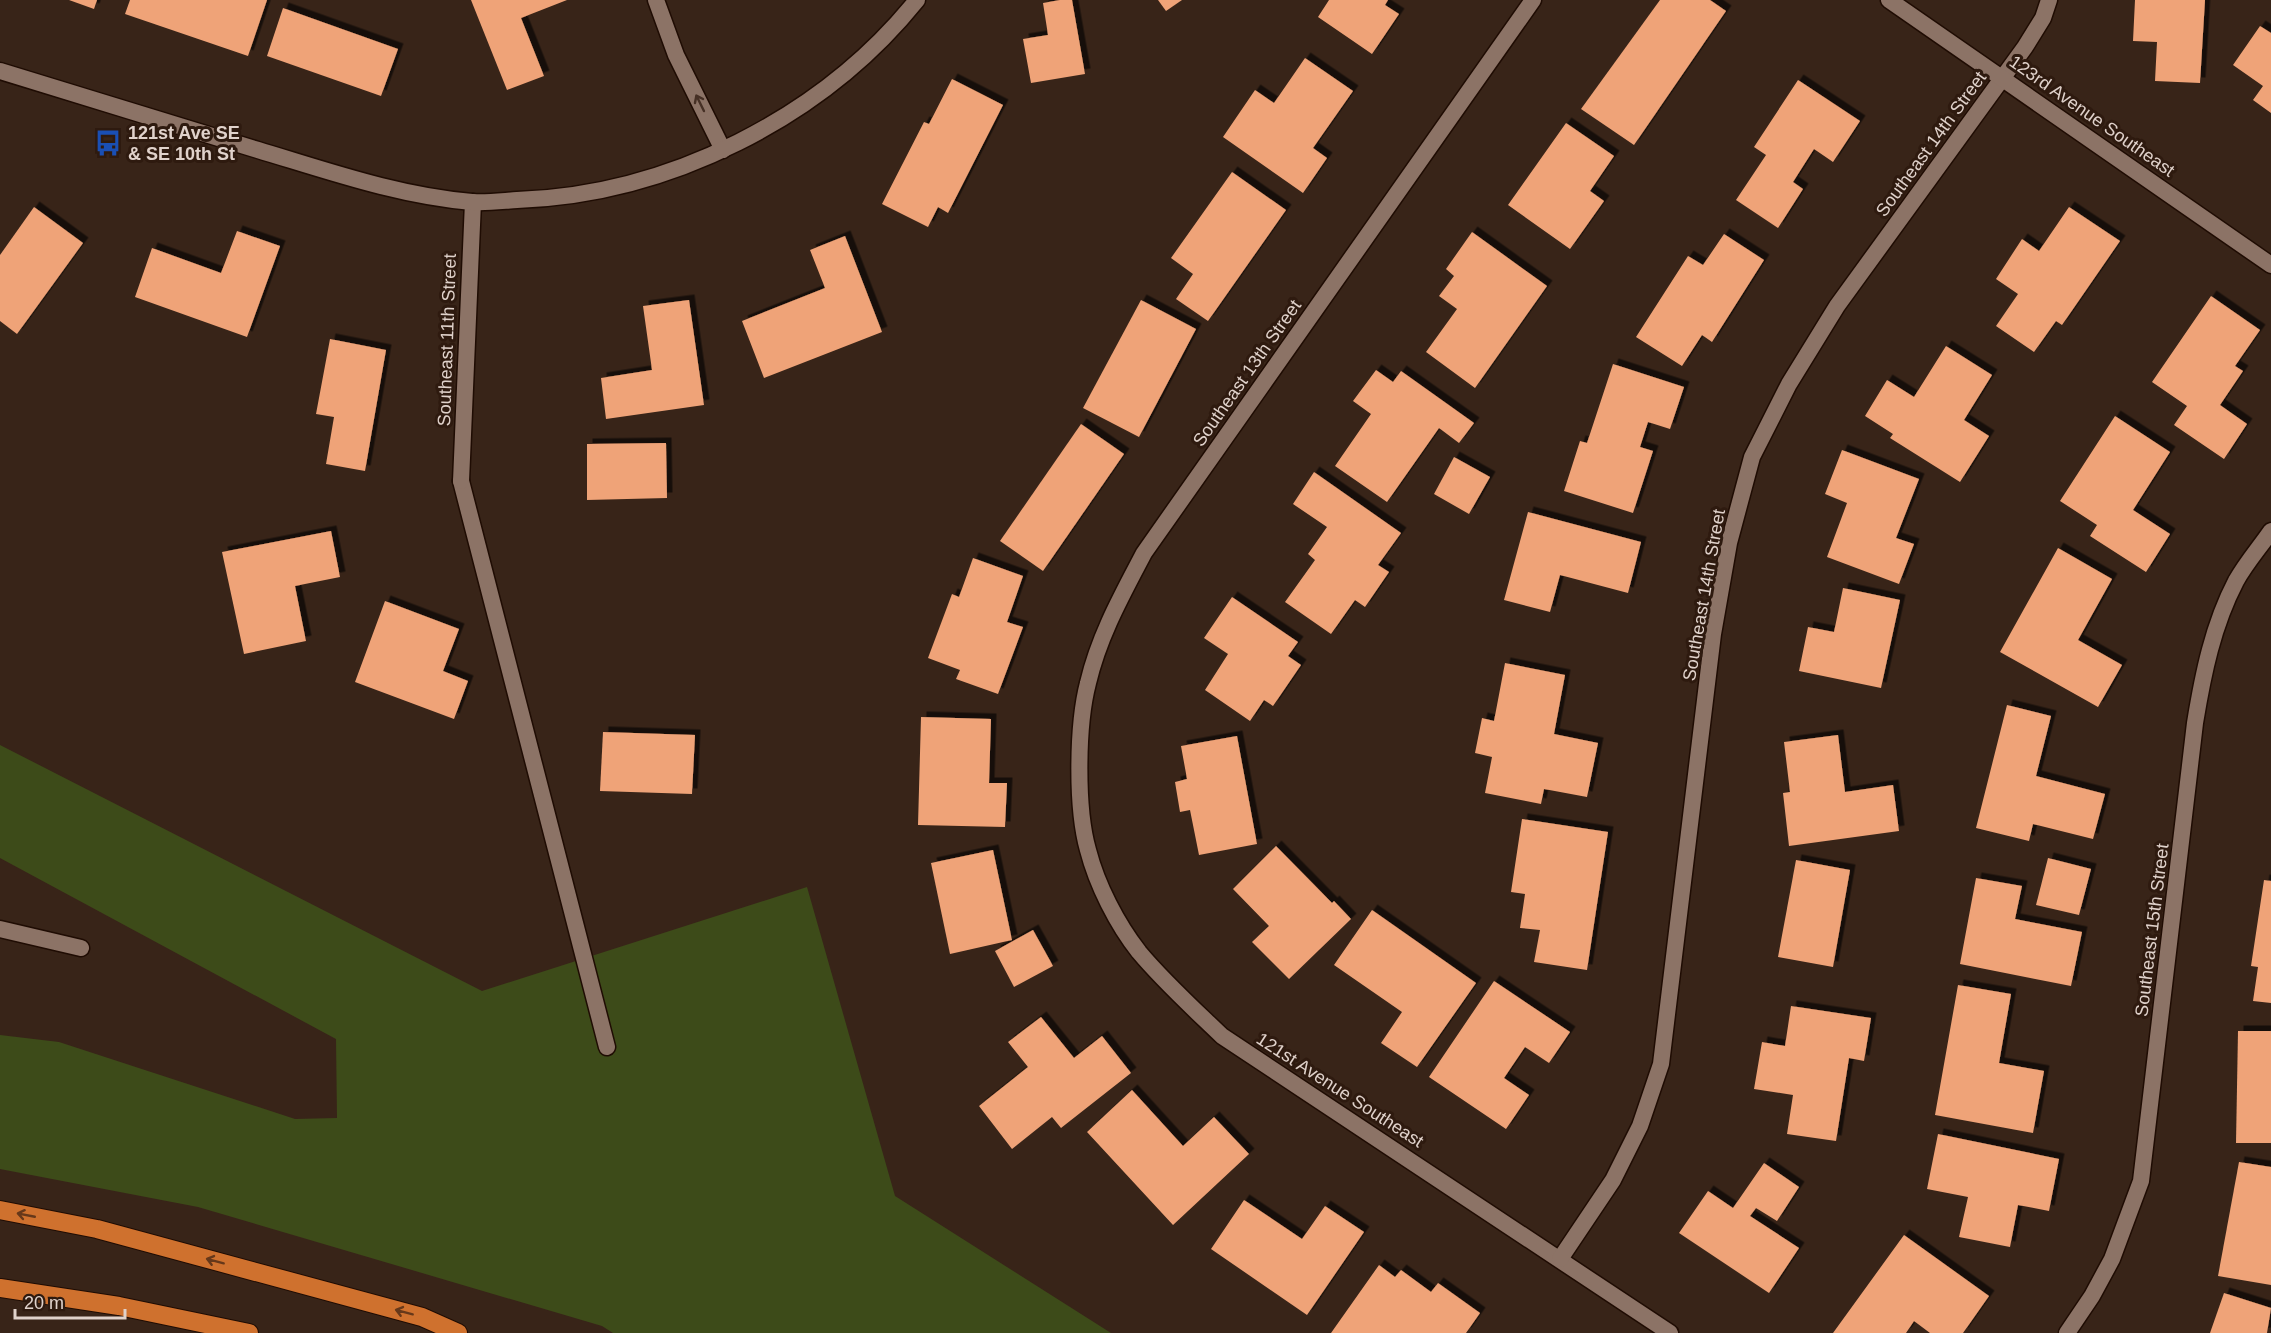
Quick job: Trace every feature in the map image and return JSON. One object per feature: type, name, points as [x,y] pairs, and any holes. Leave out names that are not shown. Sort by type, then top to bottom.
[{"type":"highway","points":[[0,1210],[97,1229],[187,1253],[422,1317],[458,1333]]},
{"type":"highway","points":[[0,1288],[119,1306],[249,1333]]},
{"type":"street","points":[[656,0],[676,56],[723,150]]},
{"type":"street","points":[[0,71],[336,174],[404,192],[473,202],[558,199],[637,182],[723,150],[787,116],[849,69],[916,0]]},
{"type":"street","name":"Southeast 13th Street","points":[[1082,803],[1080,737],[1087,684],[1107,624],[1144,553],[1533,0]]},
{"type":"street","name":"123rd Avenue Southeast","points":[[1889,0],[2271,265]]},
{"type":"street","name":"Southeast 14th Street","points":[[1560,1259],[1613,1180],[1640,1126],[1661,1064],[1713,634],[1729,543],[1752,457],[1789,384],[1837,306],[2003,78],[2043,18],[2049,0]]},
{"type":"street","name":"Southeast 11th Street","points":[[473,202],[461,481],[607,1047]]},
{"type":"street","name":"Southeast 15th Street","points":[[2067,1333],[2092,1296],[2112,1259],[2141,1181],[2195,723],[2203,674],[2216,629],[2237,580],[2271,531]]},
{"type":"street","name":"121st Avenue Southeast","points":[[1082,803],[1088,850],[1110,905],[1138,950],[1182,998],[1222,1036],[1670,1333]]},
{"type":"street","points":[[0,930],[81,948]]},
{"type":"green space","points":[[0,745],[482,991],[807,887],[895,1196],[1111,1333],[613,1333],[602,1326],[198,1207],[0,1169],[0,1035],[59,1042],[295,1119],[337,1118],[336,1039],[0,858]]},
{"type":"building","points":[[69,0],[97,0],[94,9]]},
{"type":"building","points":[[130,0],[267,0],[248,56],[125,14]]},
{"type":"building","points":[[471,0],[567,0],[521,18],[544,76],[507,90]]},
{"type":"building","points":[[1072,0],[1085,74],[1031,83],[1023,39],[1048,35],[1043,3]]},
{"type":"building","points":[[1158,0],[1182,0],[1166,11]]},
{"type":"building","points":[[1329,0],[1388,0],[1385,5],[1399,14],[1372,54],[1318,17]]},
{"type":"building","points":[[1660,0],[1710,0],[1726,11],[1634,145],[1581,109]]},
{"type":"building","points":[[2135,0],[2205,0],[2200,83],[2155,81],[2157,42],[2133,41]]},
{"type":"building","points":[[283,8],[398,49],[381,96],[267,56]]},
{"type":"building","points":[[2260,26],[2271,33],[2271,113],[2253,100],[2263,86],[2233,65]]},
{"type":"building","points":[[1305,58],[1353,91],[1313,148],[1327,158],[1303,193],[1223,137],[1255,90],[1274,103]]},
{"type":"building","points":[[952,79],[1003,105],[948,213],[938,207],[928,227],[882,204],[924,122],[929,124]]},
{"type":"building","points":[[1798,80],[1860,121],[1833,162],[1814,149],[1793,182],[1803,189],[1778,228],[1736,200],[1766,155],[1754,147]]},
{"type":"building","points":[[1566,123],[1614,156],[1590,191],[1604,201],[1570,249],[1508,205]]},
{"type":"building","points":[[1232,172],[1286,210],[1208,321],[1176,299],[1193,274],[1171,258]]},
{"type":"building","points":[[34,207],[83,243],[17,334],[0,321],[0,255]]},
{"type":"building","points":[[2069,207],[2120,241],[2062,325],[2056,321],[2034,352],[1996,326],[2018,294],[1996,279],[2022,239],[2039,251]]},
{"type":"building","points":[[237,231],[280,246],[247,337],[135,297],[152,248],[221,273]]},
{"type":"building","points":[[1472,232],[1547,286],[1475,388],[1426,352],[1457,309],[1439,296],[1454,276],[1446,269]]},
{"type":"building","points":[[1724,234],[1764,260],[1712,342],[1702,335],[1682,366],[1636,337],[1688,256],[1703,265]]},
{"type":"building","points":[[845,236],[882,332],[764,378],[742,321],[825,288],[810,250]]},
{"type":"building","points":[[2211,296],[2260,330],[2235,366],[2243,371],[2220,405],[2247,424],[2224,459],[2174,425],[2187,406],[2152,382]]},
{"type":"building","points":[[689,300],[704,405],[606,419],[601,378],[652,370],[643,306]]},
{"type":"building","points":[[1141,300],[1196,329],[1139,437],[1083,408]]},
{"type":"building","points":[[330,339],[386,350],[365,471],[326,464],[334,417],[316,414]]},
{"type":"building","points":[[1946,346],[1992,375],[1964,420],[1989,436],[1960,482],[1890,438],[1893,434],[1865,416],[1887,380],[1914,397]]},
{"type":"building","points":[[1613,364],[1684,387],[1670,429],[1648,422],[1640,447],[1653,451],[1633,513],[1564,491],[1580,441],[1587,443]]},
{"type":"building","points":[[1376,370],[1393,382],[1401,371],[1474,423],[1459,443],[1439,428],[1387,502],[1335,466],[1371,414],[1353,401]]},
{"type":"building","points":[[2115,416],[2170,452],[2133,510],[2170,534],[2146,572],[2090,536],[2097,525],[2060,501]]},
{"type":"building","points":[[1081,424],[1124,454],[1043,571],[1000,541]]},
{"type":"building","points":[[666,443],[667,498],[587,500],[587,444]]},
{"type":"building","points":[[1842,450],[1919,479],[1896,538],[1914,544],[1899,584],[1827,557],[1847,503],[1825,494]]},
{"type":"building","points":[[1454,457],[1490,477],[1469,514],[1434,494]]},
{"type":"building","points":[[1314,472],[1401,533],[1378,565],[1389,572],[1365,607],[1355,600],[1331,634],[1285,602],[1315,560],[1308,554],[1327,527],[1293,504]]},
{"type":"building","points":[[1528,512],[1641,542],[1628,593],[1560,575],[1550,612],[1504,600]]},
{"type":"building","points":[[331,531],[340,577],[295,586],[306,641],[244,654],[222,552]]},
{"type":"building","points":[[2058,548],[2112,579],[2078,640],[2122,665],[2098,707],[2000,652]]},
{"type":"building","points":[[973,558],[1023,576],[1007,622],[1023,627],[998,694],[956,679],[960,670],[928,658],[952,594],[959,597]]},
{"type":"building","points":[[1843,588],[1900,600],[1881,688],[1799,671],[1808,627],[1834,632]]},
{"type":"building","points":[[1232,597],[1298,642],[1288,656],[1301,665],[1273,706],[1264,700],[1250,721],[1205,690],[1228,654],[1204,638]]},
{"type":"building","points":[[385,601],[459,629],[443,671],[468,681],[454,719],[355,682]]},
{"type":"building","points":[[1505,663],[1565,675],[1554,734],[1598,743],[1587,797],[1544,789],[1541,804],[1485,793],[1492,757],[1475,753],[1482,718],[1494,721]]},
{"type":"building","points":[[2007,705],[2051,716],[2036,776],[2105,794],[2093,839],[2033,824],[2029,841],[1976,828]]},
{"type":"building","points":[[921,717],[991,719],[989,783],[1007,783],[1005,827],[918,825]]},
{"type":"building","points":[[603,732],[695,735],[692,794],[600,791]]},
{"type":"building","points":[[1838,735],[1845,792],[1893,785],[1899,831],[1789,846],[1783,793],[1790,792],[1784,742]]},
{"type":"building","points":[[1237,736],[1257,844],[1199,855],[1190,810],[1180,812],[1175,782],[1187,779],[1181,746]]},
{"type":"building","points":[[1522,819],[1608,832],[1587,970],[1534,962],[1540,930],[1520,928],[1525,894],[1511,892]]},
{"type":"building","points":[[1276,846],[1351,919],[1289,979],[1252,942],[1269,926],[1233,889]]},
{"type":"building","points":[[993,850],[1012,940],[950,954],[931,863]]},
{"type":"building","points":[[2048,858],[2091,869],[2079,915],[2036,905]]},
{"type":"building","points":[[1796,860],[1850,870],[1833,967],[1778,957]]},
{"type":"building","points":[[1976,878],[2022,886],[2015,919],[2082,932],[2071,986],[1960,964]]},
{"type":"building","points":[[2264,880],[2271,881],[2271,1003],[2253,1001],[2258,967],[2251,966]]},
{"type":"building","points":[[1372,910],[1476,983],[1417,1067],[1381,1043],[1402,1012],[1334,965]]},
{"type":"building","points":[[1033,930],[1053,966],[1014,987],[995,951]]},
{"type":"building","points":[[1494,981],[1570,1032],[1549,1063],[1525,1047],[1504,1078],[1529,1095],[1506,1129],[1429,1077]]},
{"type":"building","points":[[1958,985],[2011,994],[1999,1063],[2044,1071],[2033,1133],[1935,1115]]},
{"type":"building","points":[[1791,1006],[1871,1018],[1864,1061],[1849,1058],[1836,1141],[1787,1134],[1793,1095],[1754,1089],[1762,1042],[1785,1046]]},
{"type":"building","points":[[1041,1017],[1074,1058],[1102,1036],[1131,1073],[1061,1128],[1052,1117],[1012,1149],[979,1106],[1028,1067],[1008,1042]]},
{"type":"building","points":[[2238,1031],[2271,1031],[2271,1143],[2236,1143]]},
{"type":"building","points":[[1132,1090],[1183,1146],[1214,1117],[1249,1154],[1173,1225],[1087,1132]]},
{"type":"building","points":[[1938,1134],[2059,1159],[2049,1211],[2018,1205],[2010,1247],[1959,1237],[1968,1197],[1927,1189]]},
{"type":"building","points":[[2239,1162],[2271,1167],[2271,1285],[2218,1276]]},
{"type":"building","points":[[1764,1163],[1799,1187],[1777,1221],[1756,1208],[1750,1216],[1799,1248],[1769,1293],[1679,1233],[1708,1191],[1733,1208]]},
{"type":"building","points":[[1244,1200],[1302,1239],[1325,1206],[1364,1232],[1307,1315],[1211,1249]]},
{"type":"building","points":[[1904,1235],[1989,1296],[1963,1333],[1930,1333],[1914,1321],[1906,1333],[1833,1333]]},
{"type":"building","points":[[1379,1265],[1395,1277],[1401,1270],[1431,1292],[1438,1283],[1480,1313],[1466,1333],[1331,1333]]},
{"type":"building","points":[[2224,1293],[2271,1308],[2267,1333],[2210,1333]]},
{"type":"place","name":"121st Ave SE & SE 10th St","points":[[108,143]]}]
